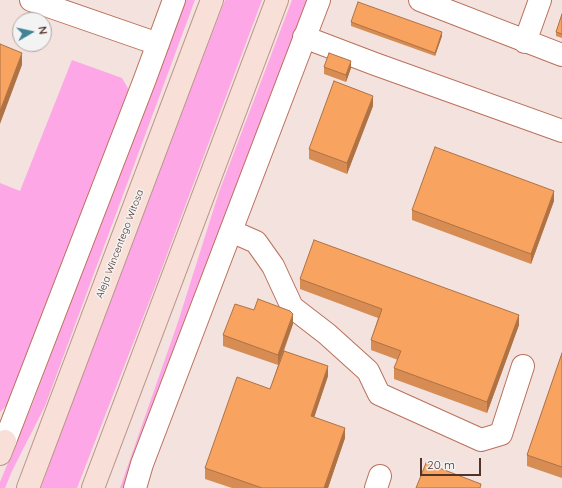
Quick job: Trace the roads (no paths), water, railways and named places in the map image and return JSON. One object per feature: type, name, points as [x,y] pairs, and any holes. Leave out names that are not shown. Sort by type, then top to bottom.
[{"type":"main road","name":"Aleja Wincentego Witosa","points":[[28,488],[212,0]]},
{"type":"main road","points":[[93,488],[277,0]]},
{"type":"street","points":[[31,0],[158,44]]},
{"type":"street","points":[[2,444],[174,0]]},
{"type":"street","points":[[136,488],[142,464],[318,0]]},
{"type":"street","points":[[420,0],[525,42],[562,55]]},
{"type":"street","points":[[525,42],[540,0]]},
{"type":"street","points":[[304,37],[562,131]]},
{"type":"street","points":[[231,231],[256,242],[273,266],[292,307],[327,334],[368,371],[378,394],[481,440],[501,434],[523,366]]}]
